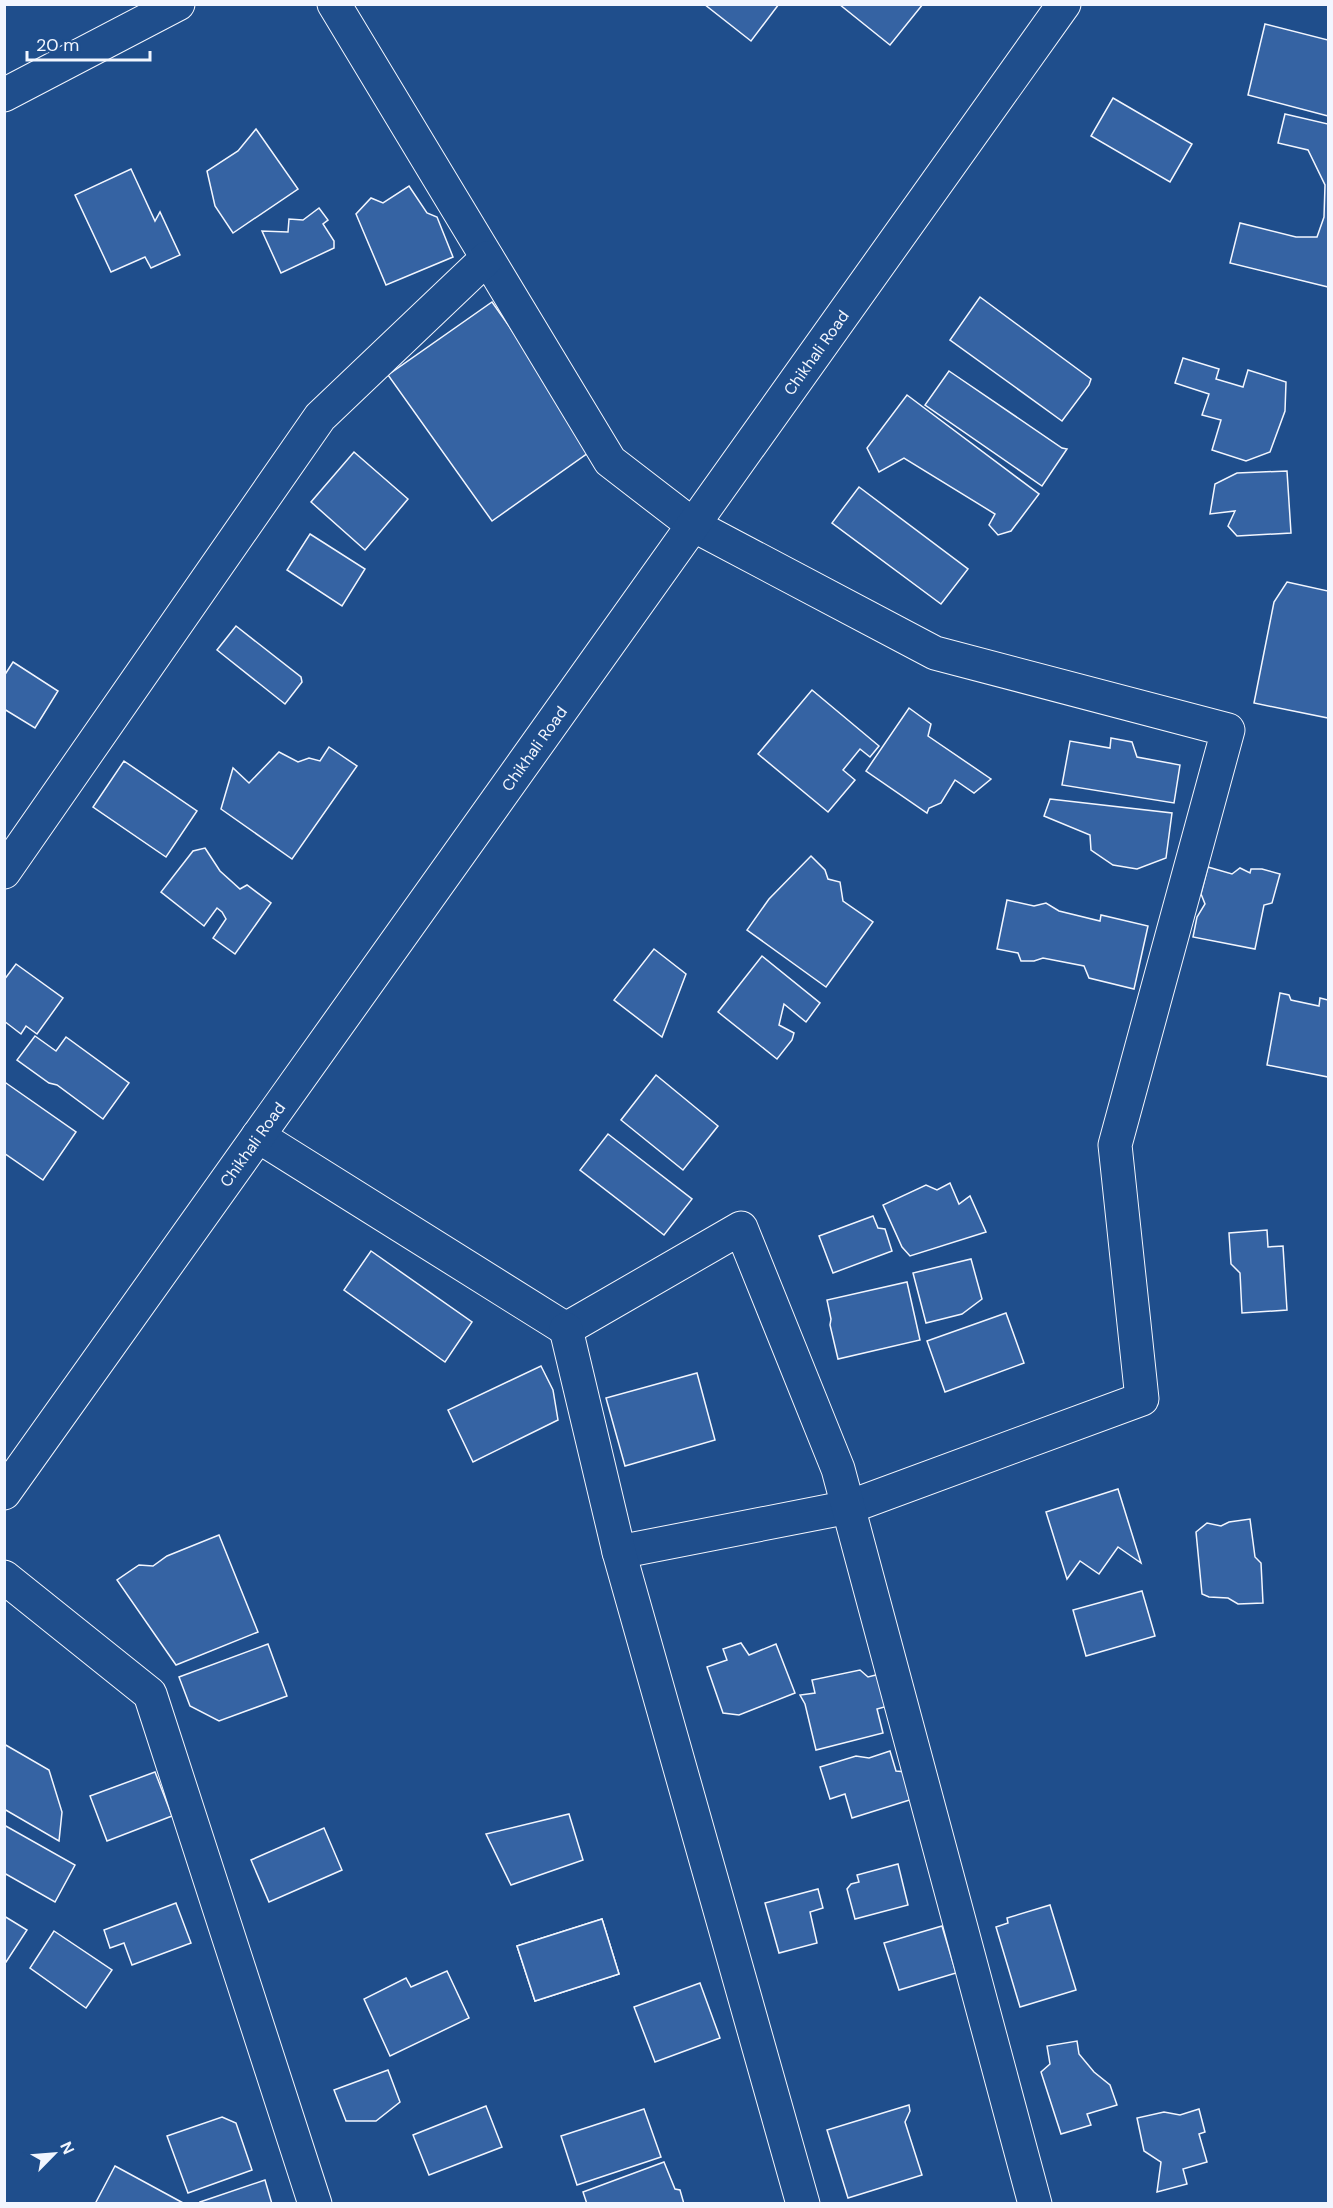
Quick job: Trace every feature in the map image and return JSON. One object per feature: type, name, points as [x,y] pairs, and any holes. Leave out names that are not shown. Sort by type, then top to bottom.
[{"type":"main road","points":[[4,95],[178,4]]},
{"type":"main road","points":[[334,4],[610,461],[693,525],[935,653],[1228,730],[1115,1146],[1142,1399],[849,1507],[619,1552]]},
{"type":"main road","name":"Chikhali Road","points":[[4,1493],[1064,4]]},
{"type":"main road","points":[[4,872],[320,417],[488,258]]},
{"type":"main road","points":[[258,1136],[566,1329],[619,1552],[803,2204]]},
{"type":"main road","points":[[566,1329],[741,1228],[838,1468],[1035,2204]]},
{"type":"main road","points":[[4,1577],[150,1694],[315,2204]]},
{"type":"building","points":[[704,4],[779,4],[751,41]]},
{"type":"building","points":[[839,4],[923,4],[890,45]]},
{"type":"building","points":[[1265,24],[1328,40],[1328,116],[1248,95]]},
{"type":"building","points":[[1113,98],[1192,144],[1170,182],[1091,136]]},
{"type":"building","points":[[1285,114],[1328,124],[1328,287],[1230,263],[1240,223],[1296,237],[1317,237],[1324,217],[1325,185],[1308,150],[1278,143]]},
{"type":"building","points":[[256,129],[298,189],[233,233],[215,206],[207,171],[238,151]]},
{"type":"building","points":[[131,169],[155,221],[160,212],[180,255],[151,268],[145,257],[111,272],[75,195]]},
{"type":"building","points":[[409,186],[427,213],[437,217],[453,257],[386,285],[356,214],[371,198],[383,203]]},
{"type":"building","points":[[319,208],[328,220],[323,224],[334,241],[334,248],[281,273],[262,231],[288,232],[289,219],[303,220]]},
{"type":"building","points":[[980,297],[1091,379],[1062,421],[950,340]]},
{"type":"building","points":[[492,302],[595,448],[492,521],[388,375]]},
{"type":"building","points":[[1183,358],[1219,369],[1216,379],[1243,387],[1248,370],[1286,382],[1285,411],[1270,452],[1246,461],[1212,450],[1221,420],[1202,415],[1209,394],[1175,383]]},
{"type":"building","points":[[949,371],[1062,448],[1067,449],[1042,486],[925,405]]},
{"type":"building","points":[[907,395],[1039,494],[1011,531],[998,535],[989,525],[995,514],[904,458],[879,472],[867,448]]},
{"type":"building","points":[[354,452],[408,499],[365,550],[311,502]]},
{"type":"building","points":[[1287,471],[1291,533],[1237,536],[1228,526],[1235,511],[1210,514],[1215,484],[1237,473]]},
{"type":"building","points":[[859,487],[968,569],[941,604],[832,523]]},
{"type":"building","points":[[310,534],[365,569],[342,606],[287,570]]},
{"type":"building","points":[[1287,582],[1328,591],[1328,718],[1254,703],[1274,602]]},
{"type":"building","points":[[236,626],[301,677],[302,682],[285,704],[217,650]]},
{"type":"building","points":[[13,662],[58,691],[35,728],[4,709],[4,676]]},
{"type":"building","points":[[812,690],[879,746],[870,757],[860,749],[843,770],[855,780],[828,812],[758,754]]},
{"type":"building","points":[[909,708],[931,724],[928,736],[991,779],[974,793],[955,780],[941,803],[929,808],[927,813],[866,771]]},
{"type":"building","points":[[1111,738],[1132,742],[1137,757],[1180,765],[1174,803],[1062,785],[1070,741],[1110,748]]},
{"type":"building","points":[[329,747],[357,766],[292,859],[221,809],[233,768],[249,783],[279,752],[298,762],[309,758],[320,761]]},
{"type":"building","points":[[124,761],[197,811],[166,857],[93,807]]},
{"type":"building","points":[[1050,799],[1172,813],[1166,858],[1137,869],[1113,865],[1091,850],[1090,835],[1044,816]]},
{"type":"building","points":[[205,848],[220,871],[240,889],[247,885],[271,903],[235,954],[213,938],[226,919],[222,912],[217,908],[204,926],[161,892],[193,851]]},
{"type":"building","points":[[811,856],[825,870],[828,879],[840,882],[843,901],[873,922],[826,987],[747,930],[769,899]]},
{"type":"building","points":[[1208,867],[1232,874],[1240,868],[1250,873],[1251,869],[1262,869],[1280,874],[1272,903],[1264,905],[1255,949],[1193,937],[1197,917],[1205,904],[1201,894]]},
{"type":"building","points":[[1007,900],[1034,906],[1046,903],[1059,911],[1100,921],[1101,915],[1148,926],[1134,989],[1089,978],[1084,966],[1043,958],[1021,961],[1018,953],[997,949]]},
{"type":"building","points":[[654,949],[686,974],[662,1037],[614,1000]]},
{"type":"building","points":[[762,956],[820,1003],[806,1022],[784,1004],[779,1025],[794,1033],[792,1040],[777,1059],[718,1012]]},
{"type":"building","points":[[16,964],[63,998],[37,1034],[26,1026],[21,1034],[4,1021],[4,980]]},
{"type":"building","points":[[1280,993],[1289,995],[1291,1000],[1319,1006],[1320,998],[1328,1000],[1328,1077],[1267,1065]]},
{"type":"building","points":[[35,1036],[56,1051],[66,1037],[129,1083],[103,1119],[57,1085],[49,1083],[17,1060]]},
{"type":"building","points":[[656,1075],[718,1126],[683,1170],[621,1120]]},
{"type":"building","points":[[6,1083],[76,1132],[43,1180],[4,1153],[4,1085]]},
{"type":"building","points":[[608,1134],[692,1199],[664,1235],[580,1170]]},
{"type":"building","points":[[950,1183],[959,1204],[970,1196],[986,1232],[910,1256],[902,1247],[883,1205],[926,1185],[937,1190]]},
{"type":"building","points":[[873,1216],[878,1228],[885,1229],[892,1251],[833,1273],[819,1236]]},
{"type":"building","points":[[1267,1230],[1268,1247],[1283,1246],[1287,1310],[1242,1313],[1240,1273],[1231,1264],[1229,1233]]},
{"type":"building","points":[[371,1251],[472,1322],[445,1362],[344,1290]]},
{"type":"building","points":[[971,1259],[982,1299],[962,1314],[926,1323],[913,1273]]},
{"type":"building","points":[[907,1282],[920,1340],[838,1359],[827,1300]]},
{"type":"building","points":[[1006,1313],[1024,1363],[945,1392],[927,1341]]},
{"type":"building","points":[[541,1366],[553,1390],[558,1420],[473,1462],[448,1410]]},
{"type":"building","points":[[697,1373],[715,1440],[625,1466],[606,1398]]},
{"type":"building","points":[[1118,1489],[1141,1563],[1118,1547],[1099,1574],[1080,1561],[1067,1579],[1046,1512]]},
{"type":"building","points":[[1250,1519],[1255,1557],[1261,1563],[1263,1603],[1238,1604],[1228,1598],[1209,1597],[1202,1594],[1196,1532],[1207,1523],[1221,1526],[1229,1522]]},
{"type":"building","points":[[219,1535],[258,1632],[176,1665],[117,1580],[139,1565],[153,1566],[167,1556]]},
{"type":"building","points":[[1142,1591],[1155,1636],[1086,1656],[1073,1610]]},
{"type":"building","points":[[741,1643],[749,1655],[776,1644],[795,1693],[739,1715],[723,1713],[707,1667],[727,1660],[723,1649]]},
{"type":"building","points":[[268,1644],[287,1696],[219,1721],[190,1706],[179,1677]]},
{"type":"building","points":[[860,1670],[868,1677],[880,1674],[888,1706],[877,1709],[883,1733],[816,1750],[805,1704],[800,1695],[815,1693],[812,1680]]},
{"type":"building","points":[[4,1744],[49,1770],[62,1812],[59,1841],[4,1809]]},
{"type":"building","points":[[890,1751],[896,1771],[907,1772],[916,1798],[852,1818],[845,1794],[830,1799],[820,1767],[856,1756],[869,1758]]},
{"type":"building","points":[[155,1772],[172,1816],[107,1841],[90,1796]]},
{"type":"building","points":[[569,1814],[583,1860],[511,1885],[486,1834]]},
{"type":"building","points":[[4,1825],[75,1865],[55,1902],[4,1873]]},
{"type":"building","points":[[324,1828],[342,1870],[269,1902],[251,1860]]},
{"type":"building","points":[[898,1864],[908,1905],[855,1919],[847,1889],[851,1884],[859,1882],[857,1875]]},
{"type":"building","points":[[818,1889],[823,1908],[810,1912],[817,1943],[779,1953],[765,1903]]},
{"type":"building","points":[[176,1903],[191,1943],[132,1965],[124,1943],[110,1948],[104,1930]]},
{"type":"building","points":[[1050,1905],[1076,1990],[1020,2007],[996,1927],[1008,1923],[1007,1918]]},
{"type":"building","points":[[4,1916],[27,1930],[6,1962],[4,1961]]},
{"type":"building","points":[[602,1919],[619,1974],[535,2001],[517,1946]]},
{"type":"building","points":[[602,1919],[619,1974],[535,2001],[517,1946]]},
{"type":"building","points":[[942,1926],[956,1973],[899,1990],[884,1943]]},
{"type":"building","points":[[54,1931],[112,1970],[86,2008],[30,1968]]},
{"type":"building","points":[[447,1971],[469,2018],[390,2056],[364,1999],[406,1978],[411,1987]]},
{"type":"building","points":[[700,1983],[720,2038],[655,2062],[634,2007]]},
{"type":"building","points":[[1077,2041],[1079,2054],[1094,2072],[1110,2085],[1117,2105],[1087,2114],[1091,2125],[1061,2134],[1041,2072],[1050,2064],[1047,2046]]},
{"type":"building","points":[[388,2070],[400,2102],[376,2121],[346,2121],[334,2090]]},
{"type":"building","points":[[909,2105],[910,2111],[905,2122],[922,2175],[848,2198],[827,2130]]},
{"type":"building","points":[[486,2106],[502,2147],[429,2175],[413,2135]]},
{"type":"building","points":[[644,2109],[661,2157],[577,2185],[561,2136]]},
{"type":"building","points":[[1199,2109],[1205,2132],[1199,2134],[1207,2162],[1183,2169],[1187,2184],[1157,2192],[1161,2162],[1144,2151],[1137,2118],[1164,2112],[1180,2115]]},
{"type":"building","points":[[222,2117],[236,2123],[252,2170],[188,2193],[167,2136]]},
{"type":"building","points":[[664,2162],[675,2189],[680,2190],[684,2204],[587,2204],[583,2192]]},
{"type":"building","points":[[115,2166],[185,2204],[95,2204]]},
{"type":"building","points":[[265,2180],[272,2204],[201,2204],[200,2202]]}]
